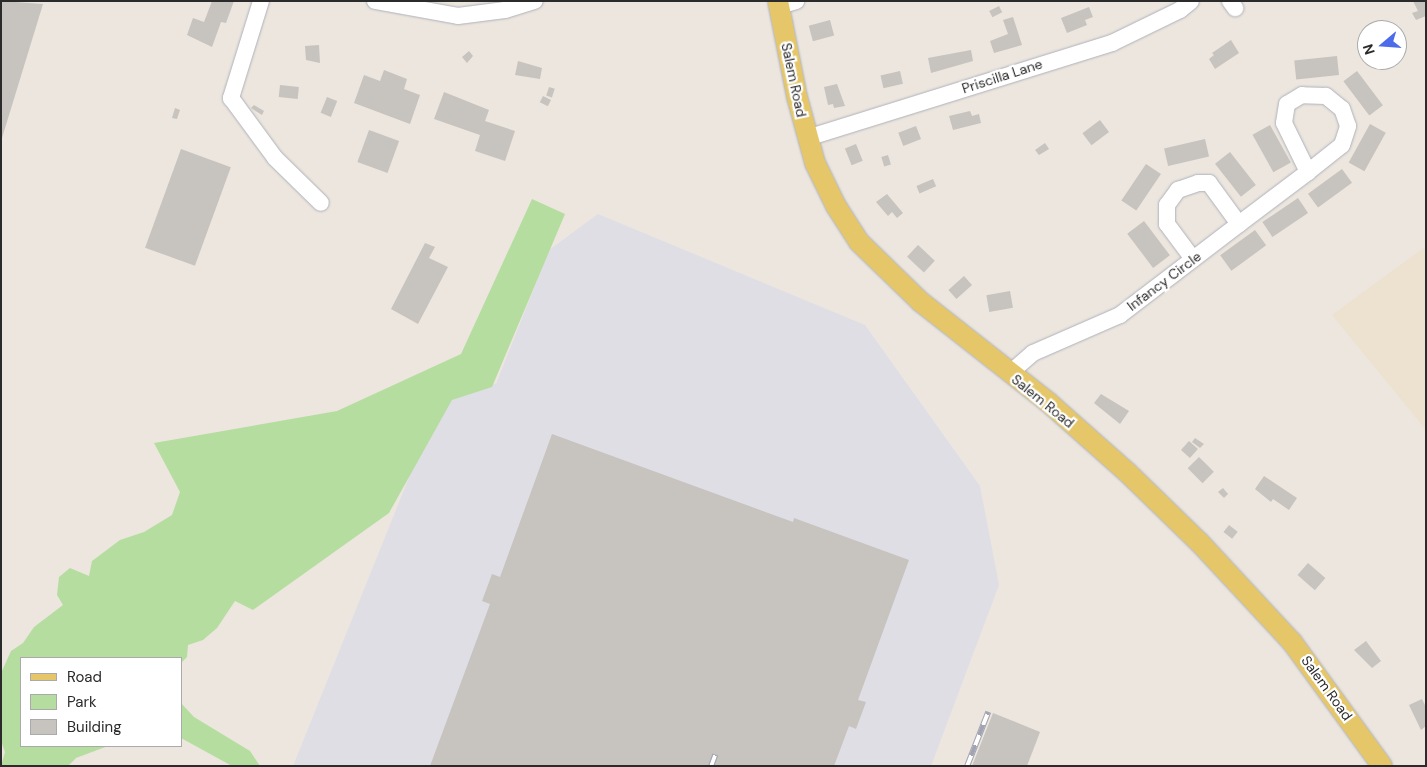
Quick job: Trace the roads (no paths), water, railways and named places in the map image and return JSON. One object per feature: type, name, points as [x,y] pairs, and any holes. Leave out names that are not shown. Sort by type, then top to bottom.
[{"type":"main road","name":"Salem Road","points":[[784,3],[807,138],[825,186],[859,242],[921,302],[1010,373],[1128,472],[1246,591],[1303,657],[1382,766]]},
{"type":"street","points":[[261,1],[231,98],[275,158],[321,202]]},
{"type":"street","points":[[375,1],[458,16],[504,10],[535,1]]},
{"type":"street","name":"Priscilla Lane","points":[[807,138],[1112,43],[1180,10],[1191,1]]},
{"type":"street","name":"Infancy Circle","points":[[1010,373],[1033,353],[1120,315],[1193,259],[1308,172],[1342,146],[1348,126],[1342,108],[1326,96],[1302,95],[1286,104],[1284,123],[1308,172]]},
{"type":"street","points":[[1193,259],[1167,224],[1167,205],[1178,190],[1198,183],[1209,183],[1239,224]]},
{"type":"railway","points":[[967,766],[988,712]]},
{"type":"railway","points":[[711,766],[715,755]]}]
